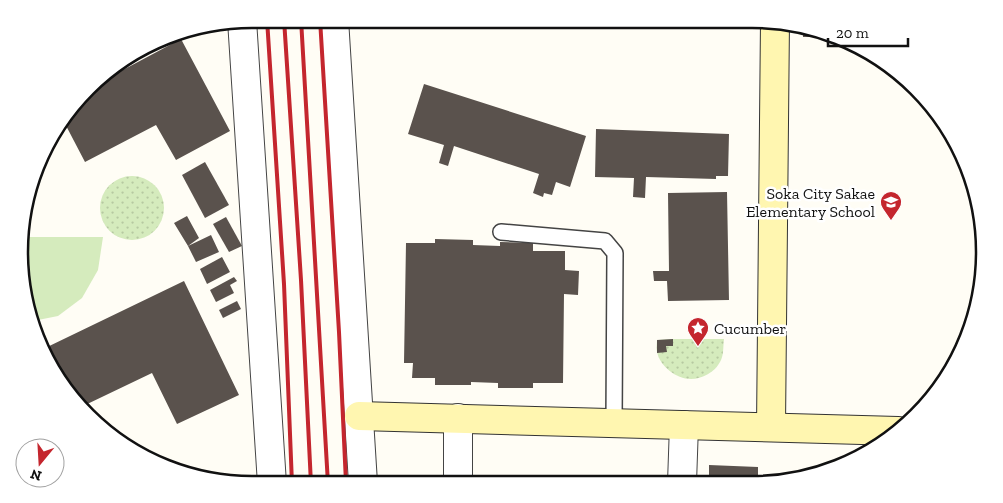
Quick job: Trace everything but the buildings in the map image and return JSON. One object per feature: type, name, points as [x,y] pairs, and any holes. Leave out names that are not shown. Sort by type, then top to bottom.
[{"type":"street","points":[[242,28],[271,476]]},
{"type":"street","points":[[335,28],[363,476]]},
{"type":"street","points":[[771,427],[775,29]]},
{"type":"street","points":[[359,416],[886,431]]},
{"type":"street","points":[[458,418],[458,476]]},
{"type":"street","points":[[682,476],[684,425]]},
{"type":"lane","points":[[500,232],[605,241],[615,253],[614,423]]},
{"type":"green space","points":[[132,176],[150,181],[155,185],[159,190],[164,208],[159,226],[155,231],[150,235],[132,240],[114,235],[109,231],[105,226],[100,208],[105,190],[109,185],[114,181]]},
{"type":"green space","points":[[28,237],[103,237],[98,270],[82,298],[58,316],[38,320],[29,281]]},
{"type":"green space","points":[[724,339],[723,354],[718,366],[712,372],[695,379],[680,377],[674,374],[661,362],[657,351],[657,340]]},
{"type":"railway","points":[[268,28],[284,284],[292,476]]},
{"type":"railway","points":[[285,28],[301,280],[311,476]]},
{"type":"railway","points":[[302,28],[328,476]]},
{"type":"railway","points":[[321,28],[346,476]]},
{"type":"place","name":"Soka City Sakae Elementary School","points":[[891,221]]},
{"type":"place","name":"Cucumber","points":[[698,347]]}]
